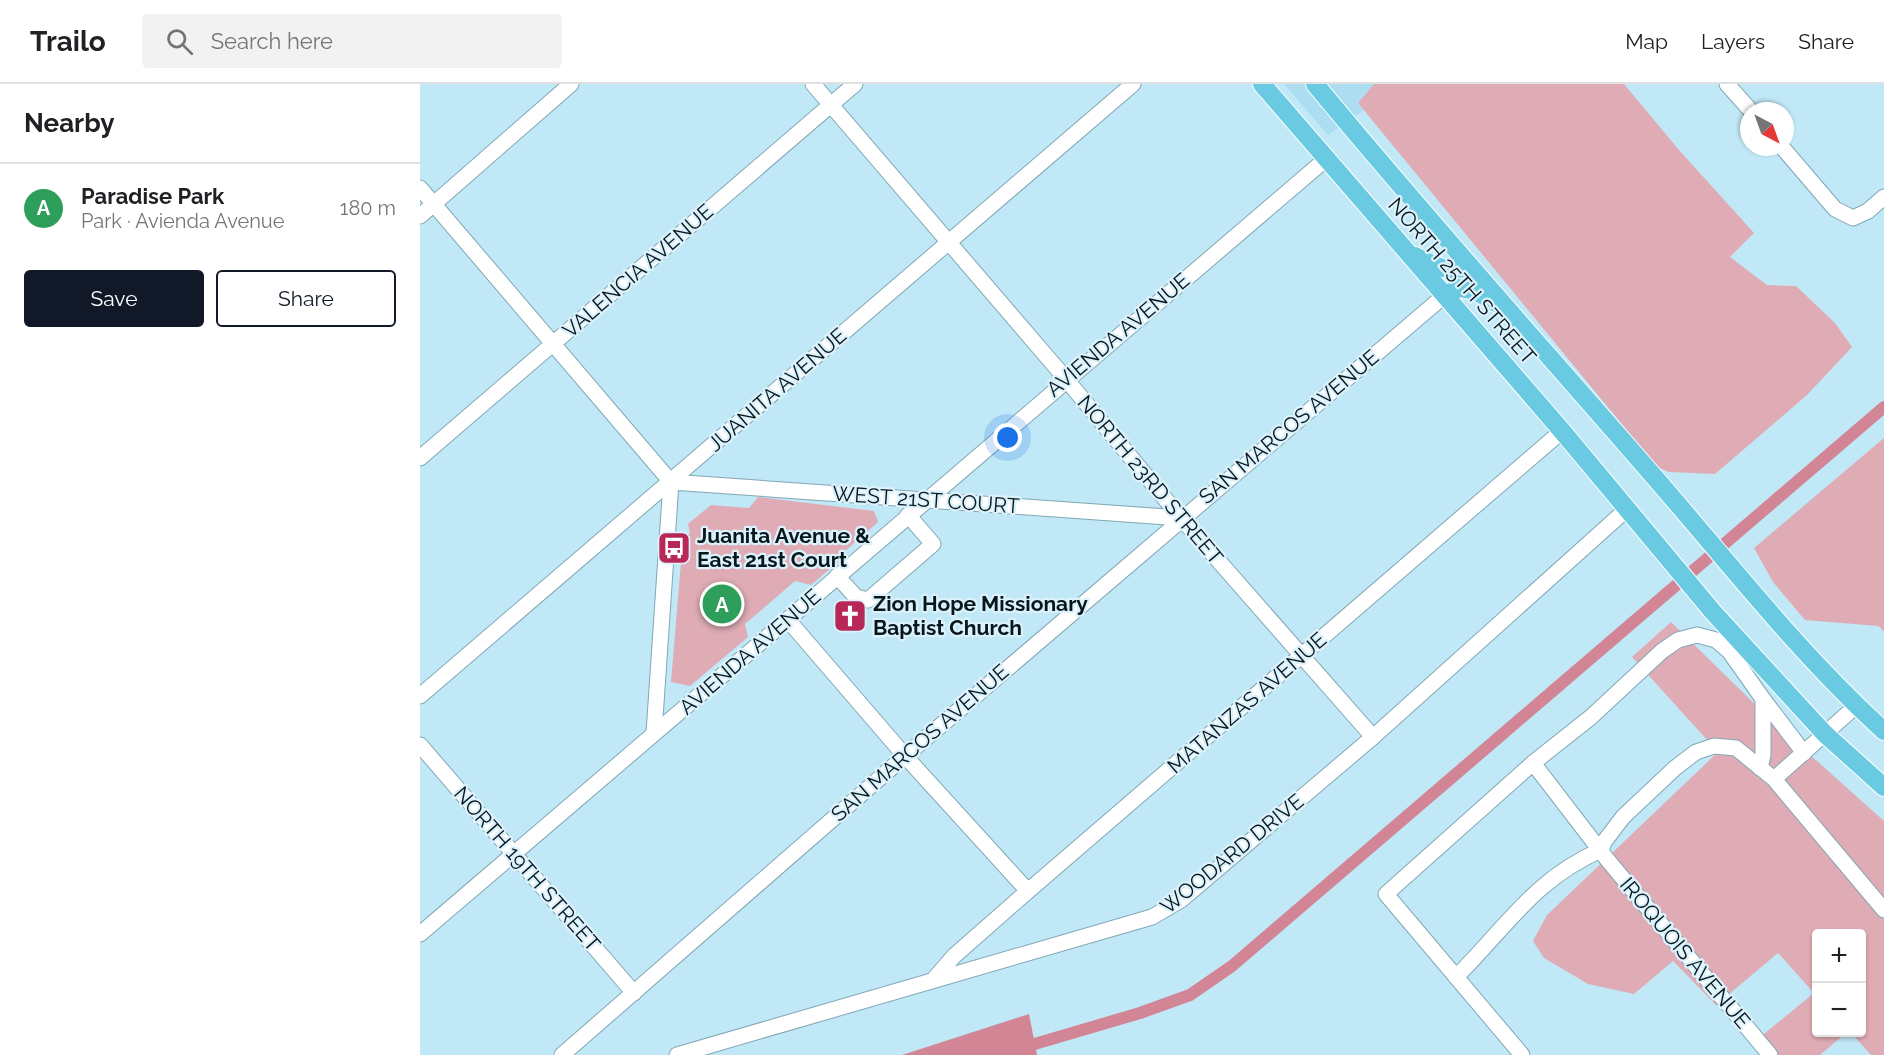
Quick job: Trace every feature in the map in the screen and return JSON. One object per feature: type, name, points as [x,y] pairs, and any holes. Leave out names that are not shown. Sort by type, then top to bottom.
[{"type":"main road","name":"NORTH 25TH STREET","points":[[1262,84],[1562,430],[1713,612],[1825,734],[1884,787]]},
{"type":"main road","name":"NORTH 25TH STREET","points":[[1315,84],[1508,311],[1657,479],[1806,654],[1884,732]]},
{"type":"main road","points":[[1408,252],[1450,270],[1462,270],[1469,265]]},
{"type":"main road","points":[[1445,295],[1459,288],[1475,291],[1508,311]]},
{"type":"street","points":[[420,216],[571,84]]},
{"type":"street","name":"NORTH 23RD STREET","points":[[813,84],[1181,518],[1373,737]]},
{"type":"street","name":"VALENCIA AVENUE","points":[[420,458],[855,84]]},
{"type":"street","name":"JUANITA AVENUE","points":[[420,696],[1133,84]]},
{"type":"street","points":[[1727,84],[1743,102]]},
{"type":"street","points":[[1790,156],[1835,209],[1853,218],[1868,211],[1884,197]]},
{"type":"street","name":"AVIENDA AVENUE","points":[[420,934],[1326,159]]},
{"type":"street","points":[[420,188],[671,482],[654,733]]},
{"type":"street","name":"SAN MARCOS AVENUE","points":[[562,1055],[1181,518],[1445,295]]},
{"type":"street","name":"MATANZAS AVENUE","points":[[934,979],[954,956],[1028,891],[1562,430]]},
{"type":"street","name":"WEST 21ST COURT","points":[[671,482],[1181,518]]},
{"type":"street","name":"WOODARD DRIVE","points":[[677,1055],[1152,917],[1181,900],[1373,737],[1627,509]]},
{"type":"street","points":[[837,576],[856,597],[868,600],[933,544],[908,515]]},
{"type":"street","points":[[788,620],[905,756],[1028,891]]},
{"type":"street","points":[[1522,1055],[1386,894],[1533,763],[1591,717],[1662,651],[1678,640],[1697,635],[1716,640],[1729,651],[1804,753]]},
{"type":"street","points":[[1760,768],[1763,755],[1763,699]]},
{"type":"street","points":[[1774,780],[1856,706]]},
{"type":"street","name":"NORTH 19TH STREET","points":[[420,745],[634,993]]},
{"type":"street","points":[[1456,977],[1527,900],[1568,867],[1601,850],[1611,830],[1675,768],[1696,752],[1714,746],[1736,748],[1774,780],[1884,910]]},
{"type":"street","name":"IROQUOIS AVENUE","points":[[1533,763],[1601,850],[1770,1055]]},
{"type":"shaded area","points":[[1284,84],[1307,84],[1341,126],[1328,135]]},
{"type":"shaded area","points":[[1323,84],[1374,84],[1358,103],[1363,110],[1352,119]]},
{"type":"shaded area","points":[[1374,84],[1624,84],[1679,150],[1754,233],[1730,257],[1767,285],[1796,286],[1835,323],[1852,347],[1807,395],[1715,474],[1669,472],[1657,467],[1358,103]]},
{"type":"shaded area","points":[[1884,438],[1884,631],[1878,626],[1805,620],[1773,582],[1754,548]]},
{"type":"shaded area","points":[[758,497],[874,511],[878,522],[844,552],[845,556],[811,585],[795,581],[745,624],[748,637],[690,686],[671,682],[683,538],[690,533],[688,524],[711,505],[749,508]]},
{"type":"shaded area","points":[[1671,622],[1770,719],[1884,821],[1884,1055],[1871,1055],[1855,1037],[1866,1037],[1866,929],[1812,929],[1812,991],[1778,953],[1716,1005],[1673,961],[1634,994],[1588,984],[1544,958],[1533,941],[1547,915],[1718,752],[1632,657]]},
{"type":"shaded area","points":[[1812,995],[1812,1037],[1841,1037],[1820,1055],[1764,1055],[1753,1043]]},
{"type":"shaded area","points":[[1029,1014],[1037,1055],[902,1055]]},
{"type":"waterway","points":[[997,1055],[1140,1013],[1190,995],[1232,966],[1884,407]]},
{"type":"place","name":"Juanita Avenue & East 21st Court","points":[[674,548]]},
{"type":"place","name":"Paradise Park","points":[[722,604]]},
{"type":"place","name":"Zion Hope Missionary Baptist Church","points":[[850,616]]}]
